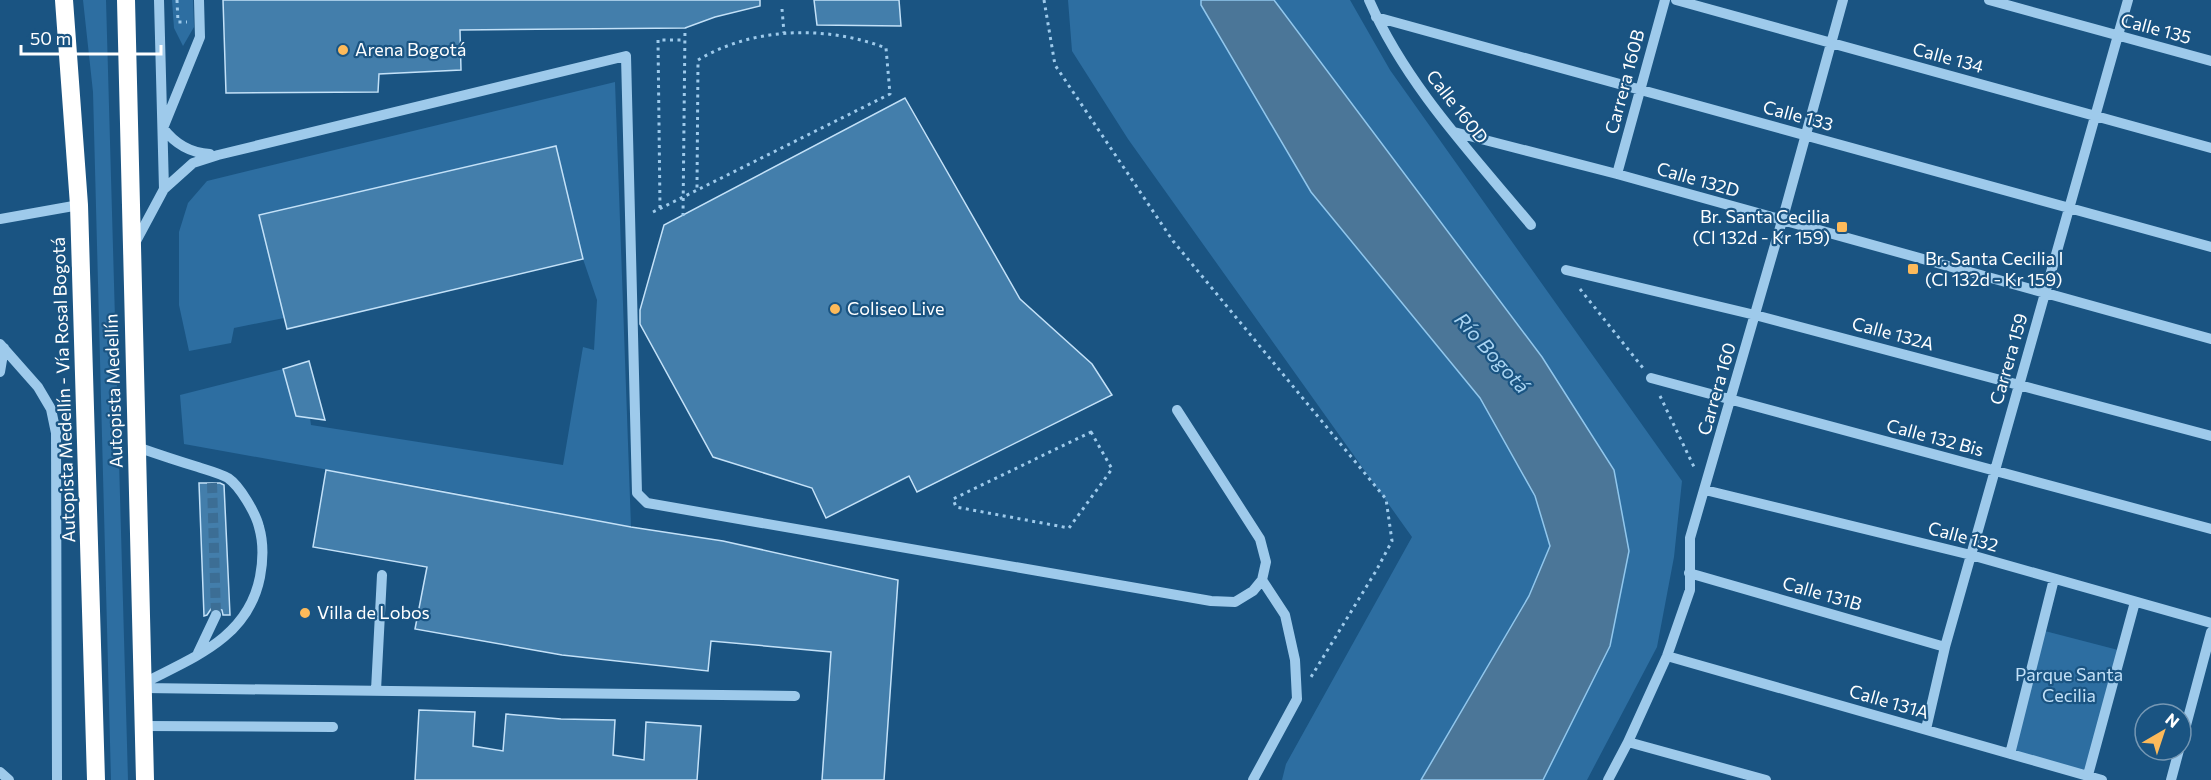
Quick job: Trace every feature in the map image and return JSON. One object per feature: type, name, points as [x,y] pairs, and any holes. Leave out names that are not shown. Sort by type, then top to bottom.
[{"type":"highway","name":"Autopista Medellín - Vía Rosal Bogotá","points":[[64,0],[79,205],[96,780]]},
{"type":"highway","name":"Autopista Medellín","points":[[126,0],[130,251],[145,780]]},
{"type":"street","points":[[159,0],[164,189]]},
{"type":"street","points":[[163,128],[200,37],[199,0]]},
{"type":"street","name":"Calle 160D","points":[[1369,0],[1376,17],[1410,73],[1454,132],[1531,225]]},
{"type":"street","name":"Carrera 160B","points":[[1617,174],[1665,0]]},
{"type":"street","name":"Calle 134","points":[[1676,0],[2211,148]]},
{"type":"street","name":"Carrera 160","points":[[1608,780],[1667,656],[1689,590],[1690,538],[1843,0]]},
{"type":"street","name":"Calle 135","points":[[1989,0],[2211,61]]},
{"type":"street","name":"Carrera 159","points":[[1926,729],[1971,555],[2128,0]]},
{"type":"street","name":"Calle 133","points":[[1376,17],[2211,247]]},
{"type":"street","points":[[130,251],[164,189],[193,163],[218,154],[626,56],[637,493],[647,503],[1211,601],[1235,602],[1253,591],[1262,580],[1266,562],[1260,539],[1177,410]]},
{"type":"street","points":[[163,128],[173,140],[185,148],[200,153],[218,154]]},
{"type":"street","name":"Calle 132D","points":[[1454,132],[1617,174],[2211,339]]},
{"type":"street","points":[[0,219],[79,205]]},
{"type":"street","name":"Calle 132A","points":[[1566,270],[1755,315],[2211,436]]},
{"type":"street","points":[[0,372],[2,346]]},
{"type":"street","points":[[2,346],[38,387],[51,409],[56,433],[57,780]]},
{"type":"street","name":"Calle 132 Bis","points":[[1651,378],[2211,529]]},
{"type":"street","points":[[137,447],[229,479],[244,497],[257,519],[263,539],[262,567],[256,596],[245,617],[228,634],[197,656],[144,685]]},
{"type":"street","points":[[205,470],[212,483]]},
{"type":"street","name":"Calle 132","points":[[1705,490],[1971,555],[2211,623]]},
{"type":"street","name":"Calle 131B","points":[[1689,573],[1946,647]]},
{"type":"street","points":[[376,690],[382,575]]},
{"type":"street","points":[[2010,754],[2054,579]]},
{"type":"street","points":[[1252,780],[1297,699],[1295,660],[1285,615],[1262,580]]},
{"type":"street","points":[[2088,776],[2135,602]]},
{"type":"street","points":[[197,656],[216,615]]},
{"type":"street","points":[[2192,702],[2211,632]]},
{"type":"street","name":"Calle 131A","points":[[1667,656],[2102,780]]},
{"type":"street","points":[[144,685],[795,696]]},
{"type":"street","points":[[144,726],[333,727]]},
{"type":"street","points":[[1628,742],[1766,780]]},
{"type":"street","points":[[2171,780],[2176,762]]},
{"type":"street","points":[[0,772],[9,780]]},
{"type":"path","points":[[1044,0],[1055,64],[1173,241],[1386,499],[1392,541],[1297,699]]},
{"type":"path","points":[[782,9],[784,33]]},
{"type":"path","points":[[682,216],[685,28]]},
{"type":"path","points":[[653,212],[890,94],[886,48],[864,39],[784,33],[737,42],[716,49],[698,60],[697,189]]},
{"type":"path","points":[[660,208],[658,40],[685,40]]},
{"type":"path","points":[[1091,432],[1112,469],[1069,528],[956,507],[952,497],[1091,432]]},
{"type":"green space","points":[[83,0],[106,0],[128,780],[111,780],[93,92]]},
{"type":"green space","points":[[172,0],[193,0],[194,27],[183,46],[174,28]]},
{"type":"green space","points":[[1068,0],[1201,0],[1201,5],[1311,192],[1480,398],[1535,496],[1550,546],[1529,596],[1421,780],[1282,780],[1286,764],[1412,537],[1128,139],[1072,51]]},
{"type":"green space","points":[[1274,0],[1350,0],[1390,70],[1682,481],[1674,557],[1657,647],[1587,780],[1543,780],[1610,646],[1542,357]]},
{"type":"green space","points":[[615,82],[631,527],[184,444],[180,395],[283,369],[296,416],[310,418],[311,425],[563,465],[583,347],[594,350],[597,300],[583,259],[556,146],[266,214],[284,318],[234,328],[231,343],[189,351],[179,305],[179,232],[188,203],[207,181]]},
{"type":"green space","name":"Parque Santa Cecilia","points":[[2041,630],[2122,651],[2088,775],[2010,754]]},
{"type":"water","name":"Río Bogotá","points":[[1201,0],[1274,0],[1542,357],[1614,470],[1629,551],[1610,646],[1543,780],[1421,780],[1529,596],[1550,546],[1535,496],[1480,398],[1311,192],[1201,5]]},
{"type":"building","name":"Arena Bogotá","points":[[223,0],[760,0],[760,6],[715,17],[685,28],[460,30],[461,70],[379,74],[378,92],[226,93]]},
{"type":"building","points":[[814,0],[899,0],[901,26],[817,25]]},
{"type":"building","name":"Coliseo Live","points":[[905,98],[1020,299],[1092,364],[1112,395],[917,492],[909,476],[826,518],[812,488],[713,457],[640,324],[640,310],[664,225]]},
{"type":"building","points":[[556,146],[583,259],[287,329],[259,215]]},
{"type":"building","points":[[309,361],[325,420],[296,416],[283,369]]},
{"type":"building","points":[[326,470],[631,527],[723,541],[898,580],[884,780],[822,780],[831,652],[711,641],[708,671],[562,655],[415,629],[427,567],[313,547]]},
{"type":"building","points":[[199,483],[224,485],[230,615],[223,615],[222,610],[216,608],[211,609],[204,616]]},
{"type":"building","points":[[419,710],[475,712],[473,746],[503,751],[506,714],[561,719],[615,720],[613,755],[644,760],[646,722],[701,726],[697,780],[415,780]]},
{"type":"tunnel","points":[[212,483],[216,615]]},
{"type":"place","name":"Arena Bogotá","points":[[343,50]]},
{"type":"place","name":"Br. Santa Cecilia (Cl 132d - Kr 159)","points":[[1842,227]]},
{"type":"place","name":"Br. Santa Cecilia I (Cl 132d - Kr 159)","points":[[1913,269]]},
{"type":"place","name":"Coliseo Live","points":[[835,309]]},
{"type":"place","name":"Villa de Lobos","points":[[305,613]]}]
